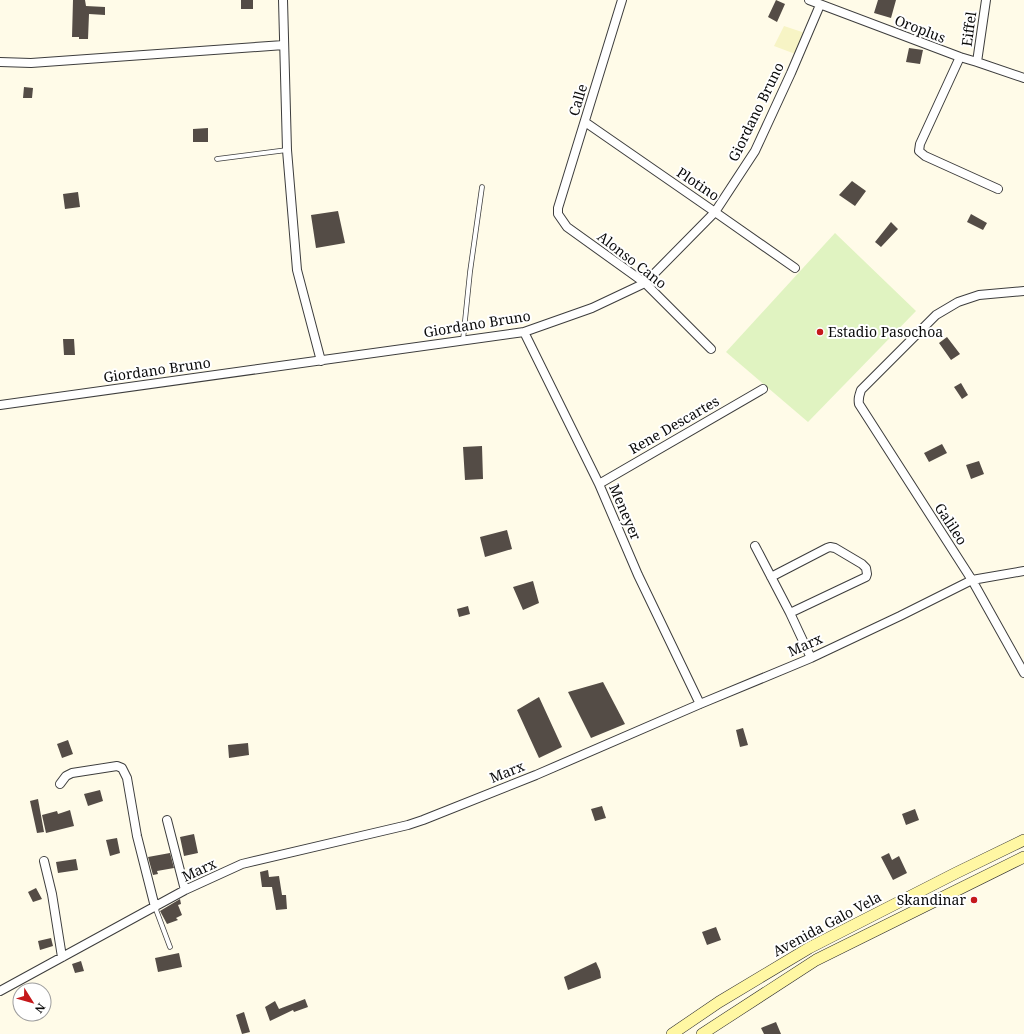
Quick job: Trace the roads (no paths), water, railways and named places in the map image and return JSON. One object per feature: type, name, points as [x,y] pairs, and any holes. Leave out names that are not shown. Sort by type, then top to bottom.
[{"type":"main road","name":"Avenida Galo Vela","points":[[672,1034],[719,1002],[808,948],[1024,840]]},
{"type":"main road","name":"Avenida Galo Vela","points":[[702,1034],[816,960],[1024,857]]},
{"type":"main road","points":[[956,874],[963,888]]},
{"type":"main road","points":[[808,948],[816,960]]},
{"type":"street","points":[[283,0],[286,150],[297,270],[321,360]]},
{"type":"street","name":"Calle","points":[[558,208],[622,0]]},
{"type":"street","name":"Oroplus","points":[[809,0],[960,57],[1024,78]]},
{"type":"street","name":"Eiffel","points":[[977,62],[986,0]]},
{"type":"street","name":"Giordano Bruno","points":[[0,405],[524,332],[592,308],[645,283],[715,212],[755,151],[820,5]]},
{"type":"street","points":[[0,62],[31,63],[284,45]]},
{"type":"street","points":[[960,57],[920,144],[919,151],[926,156],[998,190]]},
{"type":"street","name":"Plotino","points":[[584,122],[795,268]]},
{"type":"street","name":"Alonso Cano","points":[[558,208],[558,214],[567,227],[645,283],[711,349]]},
{"type":"street","name":"Galileo","points":[[1024,291],[979,295],[958,302],[936,315],[861,390],[858,396],[859,404],[972,580],[1024,673]]},
{"type":"street","name":"Meneyer","points":[[524,332],[599,484],[638,575],[700,704]]},
{"type":"street","name":"Rene Descartes","points":[[599,484],[763,389]]},
{"type":"street","points":[[755,546],[790,612],[811,658]]},
{"type":"street","points":[[771,577],[830,547],[835,548],[866,568],[866,577],[790,612]]},
{"type":"street","name":"Marx","points":[[0,991],[185,890],[242,864],[408,825],[423,820],[536,775],[811,658],[972,580],[1024,571]]},
{"type":"street","points":[[60,784],[66,776],[72,773],[117,766],[122,768],[127,778],[137,836],[154,907]]},
{"type":"street","points":[[167,820],[185,890]]},
{"type":"street","points":[[44,861],[52,894],[62,957]]},
{"type":"lane","points":[[217,159],[286,150]]},
{"type":"lane","points":[[463,340],[470,272],[482,187]]},
{"type":"lane","points":[[154,907],[170,947]]},
{"type":"place","name":"Estadio Pasochoa","points":[[820,332]]},
{"type":"place","name":"Skandinar","points":[[974,900]]}]
